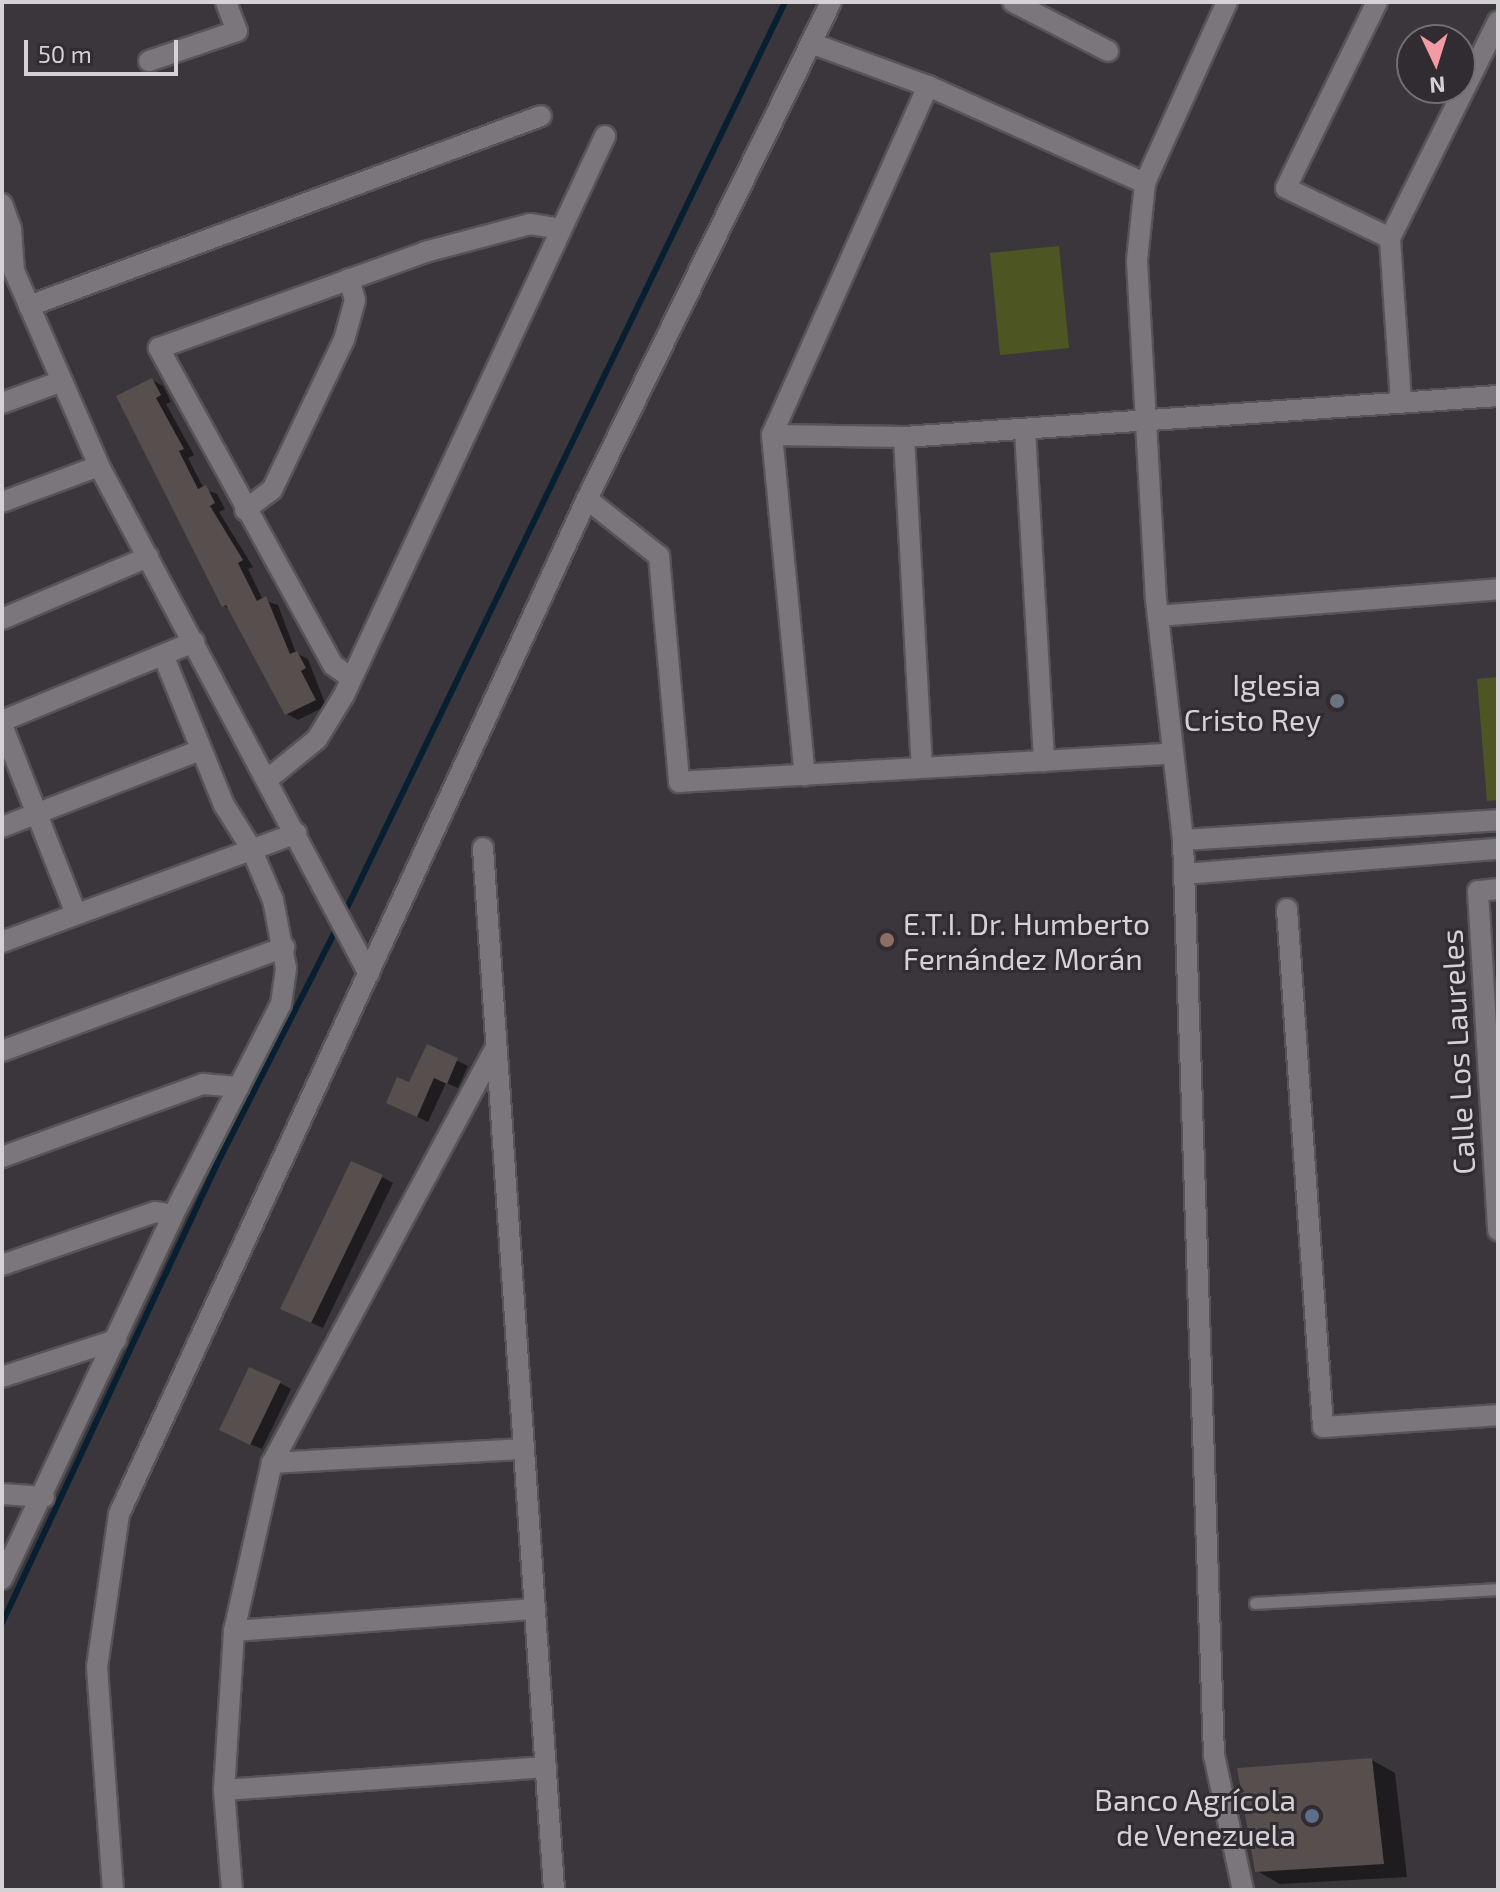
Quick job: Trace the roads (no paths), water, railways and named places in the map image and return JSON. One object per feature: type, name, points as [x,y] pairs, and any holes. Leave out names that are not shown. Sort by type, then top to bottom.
[{"type":"street","points":[[149,61],[237,31],[226,2]]},
{"type":"street","points":[[113,1890],[97,1667],[119,1514],[587,499],[831,2]]},
{"type":"street","points":[[1013,2],[1108,51]]},
{"type":"street","points":[[1227,2],[1145,183],[1137,261],[1158,616],[1170,754],[1183,840],[1214,1755],[1243,1890]]},
{"type":"street","points":[[1377,2],[1286,188],[1390,238]]},
{"type":"street","points":[[1401,401],[1390,238],[1498,21]]},
{"type":"street","points":[[811,43],[928,86],[1145,183]]},
{"type":"street","points":[[805,775],[772,435],[928,86]]},
{"type":"street","points":[[29,306],[541,116]]},
{"type":"street","points":[[268,779],[317,739],[351,678],[605,136]]},
{"type":"street","points":[[2,204],[11,229],[6,269],[29,306],[99,466],[297,833],[369,974]]},
{"type":"street","points":[[351,678],[333,665],[245,510],[159,348],[349,279],[530,224],[561,229]]},
{"type":"street","points":[[245,510],[272,490],[344,340],[355,300],[349,279]]},
{"type":"street","points":[[2,403],[62,381]]},
{"type":"street","points":[[772,435],[904,437],[1498,396]]},
{"type":"street","points":[[1025,430],[1044,761]]},
{"type":"street","points":[[904,437],[922,768]]},
{"type":"street","points":[[2,502],[99,466]]},
{"type":"street","points":[[587,499],[659,556],[679,782],[1170,754]]},
{"type":"street","points":[[2,619],[148,557]]},
{"type":"street","points":[[1158,616],[1498,589]]},
{"type":"street","points":[[76,914],[2,723],[194,642]]},
{"type":"street","points":[[2,1579],[44,1497],[173,1215],[281,1004],[284,947],[273,900],[251,848],[224,805],[164,657]]},
{"type":"street","points":[[2,827],[201,750]]},
{"type":"street","points":[[1183,840],[1498,820]]},
{"type":"street","points":[[2,942],[297,833]]},
{"type":"street","points":[[483,848],[554,1890]]},
{"type":"street","points":[[1184,874],[1498,849]]},
{"type":"street","name":"Calle Los Laureles","points":[[1498,889],[1478,891],[1498,1230]]},
{"type":"street","points":[[1287,909],[1323,1427],[1498,1415]]},
{"type":"street","points":[[2,1051],[284,947]]},
{"type":"street","points":[[232,1890],[224,1790],[234,1631],[272,1463],[495,1049]]},
{"type":"street","points":[[2,1157],[203,1084],[239,1087]]},
{"type":"street","points":[[2,1265],[155,1212],[173,1215]]},
{"type":"street","points":[[2,1377],[116,1340]]},
{"type":"street","points":[[272,1463],[524,1449]]},
{"type":"street","points":[[2,1494],[44,1497]]},
{"type":"street","points":[[234,1631],[535,1609]]},
{"type":"street","points":[[224,1790],[546,1767]]},
{"type":"lane","points":[[1255,1603],[1498,1589]]},
{"type":"waterway","points":[[344,914],[785,2]]},
{"type":"waterway","points":[[2,1623],[217,1164],[337,927]]},
{"type":"place","name":"Iglesia Cristo Rey","points":[[1337,701]]},
{"type":"place","name":"E.T.I. Dr. Humberto Fernández Morán","points":[[887,940]]},
{"type":"place","name":"Banco Agrícola de Venezuela","points":[[1312,1816]]}]
